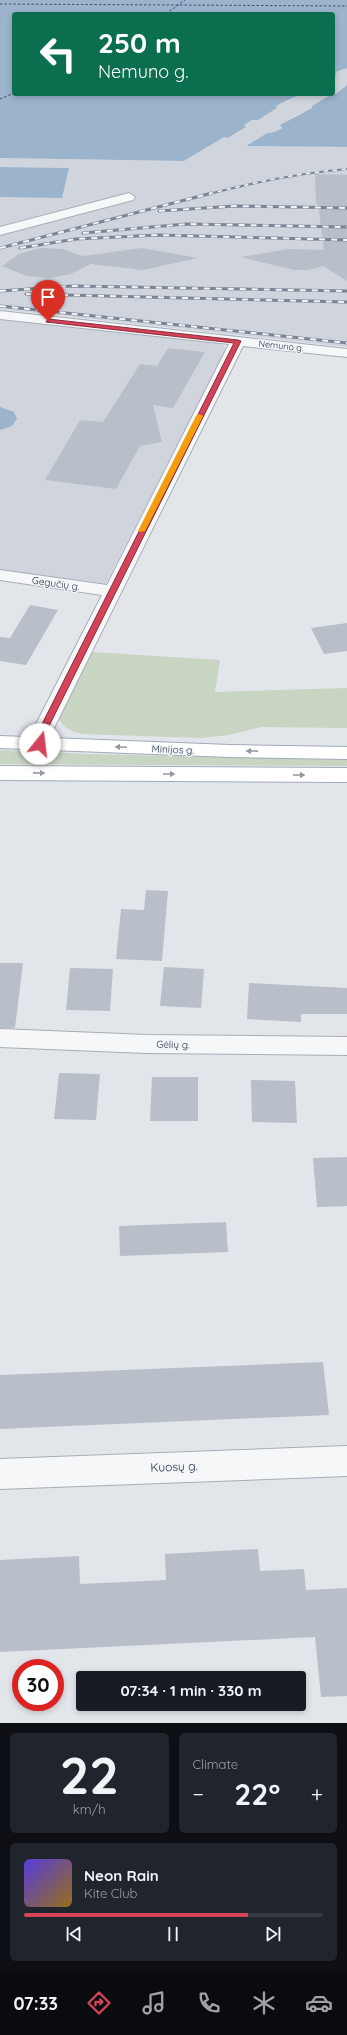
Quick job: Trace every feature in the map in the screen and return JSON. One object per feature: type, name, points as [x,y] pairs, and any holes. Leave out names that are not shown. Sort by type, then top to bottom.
[{"type":"main road","name":"Minijos g.","points":[[0,742],[347,753]]},
{"type":"main road","points":[[0,772],[347,775]]},
{"type":"street","points":[[0,231],[129,197]]},
{"type":"street","name":"Nemuno g.","points":[[0,315],[347,353]]},
{"type":"street","points":[[40,744],[45,726],[111,591],[238,341]]},
{"type":"street","name":"Gegučių g.","points":[[0,575],[111,591]]},
{"type":"street","name":"Gėlių g.","points":[[0,1038],[147,1044],[347,1046]]},
{"type":"street","name":"Kuosų g.","points":[[0,1474],[347,1461]]},
{"type":"shaded area","points":[[342,68],[347,68],[347,85],[335,94],[336,74],[335,72]]},
{"type":"shaded area","points":[[298,96],[328,96],[312,106],[313,108],[306,112],[300,113],[281,125],[282,127],[274,132],[267,133],[246,145],[347,147],[347,347],[0,309],[0,197],[61,197],[69,168],[0,167],[0,158],[184,161],[224,137],[228,138],[245,128],[243,125],[252,120],[258,120],[277,108],[276,106],[283,102],[289,101]]},
{"type":"shaded area","points":[[0,319],[216,342],[227,348],[105,585],[0,570]]},
{"type":"green space","points":[[91,652],[220,660],[215,692],[347,688],[347,728],[261,727],[229,735],[201,738],[81,734],[65,727],[59,718]]},
{"type":"green space","points":[[0,750],[90,754],[347,760],[347,766],[0,764]]},
{"type":"water","points":[[0,0],[347,0],[347,68],[335,72],[335,12],[12,12],[12,96],[297,96],[279,104],[276,106],[277,108],[258,120],[252,120],[244,125],[246,127],[228,138],[224,137],[184,161],[0,158]]},
{"type":"water","points":[[347,85],[347,147],[246,146],[267,133],[274,132],[282,128],[280,125],[312,108],[312,106],[328,96],[335,96]]},
{"type":"water","points":[[0,167],[69,168],[62,198],[0,197]]},
{"type":"water","points":[[0,407],[14,412],[17,419],[12,426],[0,430]]},
{"type":"building","points":[[315,174],[347,175],[347,281],[323,266],[308,270],[294,270],[240,257],[289,249],[324,250],[318,204],[316,204]]},
{"type":"building","points":[[40,248],[63,249],[82,256],[142,248],[198,258],[143,270],[91,264],[71,274],[49,278],[26,276],[2,266],[19,254]]},
{"type":"building","points":[[168,348],[205,352],[173,408],[153,405],[162,442],[140,446],[116,489],[45,480],[80,420],[103,422],[140,364],[157,366]]},
{"type":"building","points":[[30,605],[58,610],[26,665],[0,661],[0,637],[10,638]]},
{"type":"building","points":[[347,623],[347,651],[324,654],[311,628]]},
{"type":"building","points":[[146,890],[168,891],[162,961],[116,959],[121,909],[144,910]]},
{"type":"building","points":[[0,963],[23,963],[15,1028],[0,1028]]},
{"type":"building","points":[[164,967],[204,969],[201,1008],[160,1006]]},
{"type":"building","points":[[70,968],[113,969],[110,1011],[66,1010]]},
{"type":"building","points":[[249,983],[347,988],[347,1014],[301,1014],[301,1022],[247,1019]]},
{"type":"building","points":[[59,1073],[100,1074],[96,1120],[54,1119]]},
{"type":"building","points":[[152,1077],[198,1077],[198,1121],[150,1121]]},
{"type":"building","points":[[251,1080],[295,1081],[297,1123],[252,1122]]},
{"type":"building","points":[[347,1157],[347,1206],[317,1207],[313,1158]]},
{"type":"building","points":[[226,1222],[228,1252],[120,1256],[119,1226]]},
{"type":"building","points":[[323,1362],[329,1415],[0,1429],[0,1375]]},
{"type":"building","points":[[258,1549],[260,1571],[304,1569],[306,1590],[347,1588],[347,1696],[321,1697],[315,1637],[0,1652],[0,1560],[79,1556],[80,1584],[166,1580],[165,1554]]},
{"type":"ferry route","points":[[178,5],[185,0]]},
{"type":"ferry route","points":[[0,4],[178,5]]},
{"type":"ferry route","points":[[169,12],[178,5]]},
{"type":"ferry route","points":[[178,5],[347,6]]},
{"type":"ferry route","points":[[0,99],[12,94]]},
{"type":"railway","points":[[209,194],[277,178],[347,169]]},
{"type":"railway","points":[[0,248],[212,193]]},
{"type":"railway","points":[[159,211],[235,206],[347,208]]},
{"type":"railway","points":[[83,233],[186,224],[347,227]]},
{"type":"railway","points":[[20,248],[76,239],[158,235],[347,240]]},
{"type":"railway","points":[[0,291],[72,286],[347,291]]},
{"type":"railway","points":[[26,294],[347,302]]},
{"type":"railway","points":[[0,306],[347,343]]},
{"type":"slow traffic","points":[[142,531],[199,416]]},
{"type":"route","points":[[40,744],[45,726],[111,591],[238,341],[48,321]]}]
